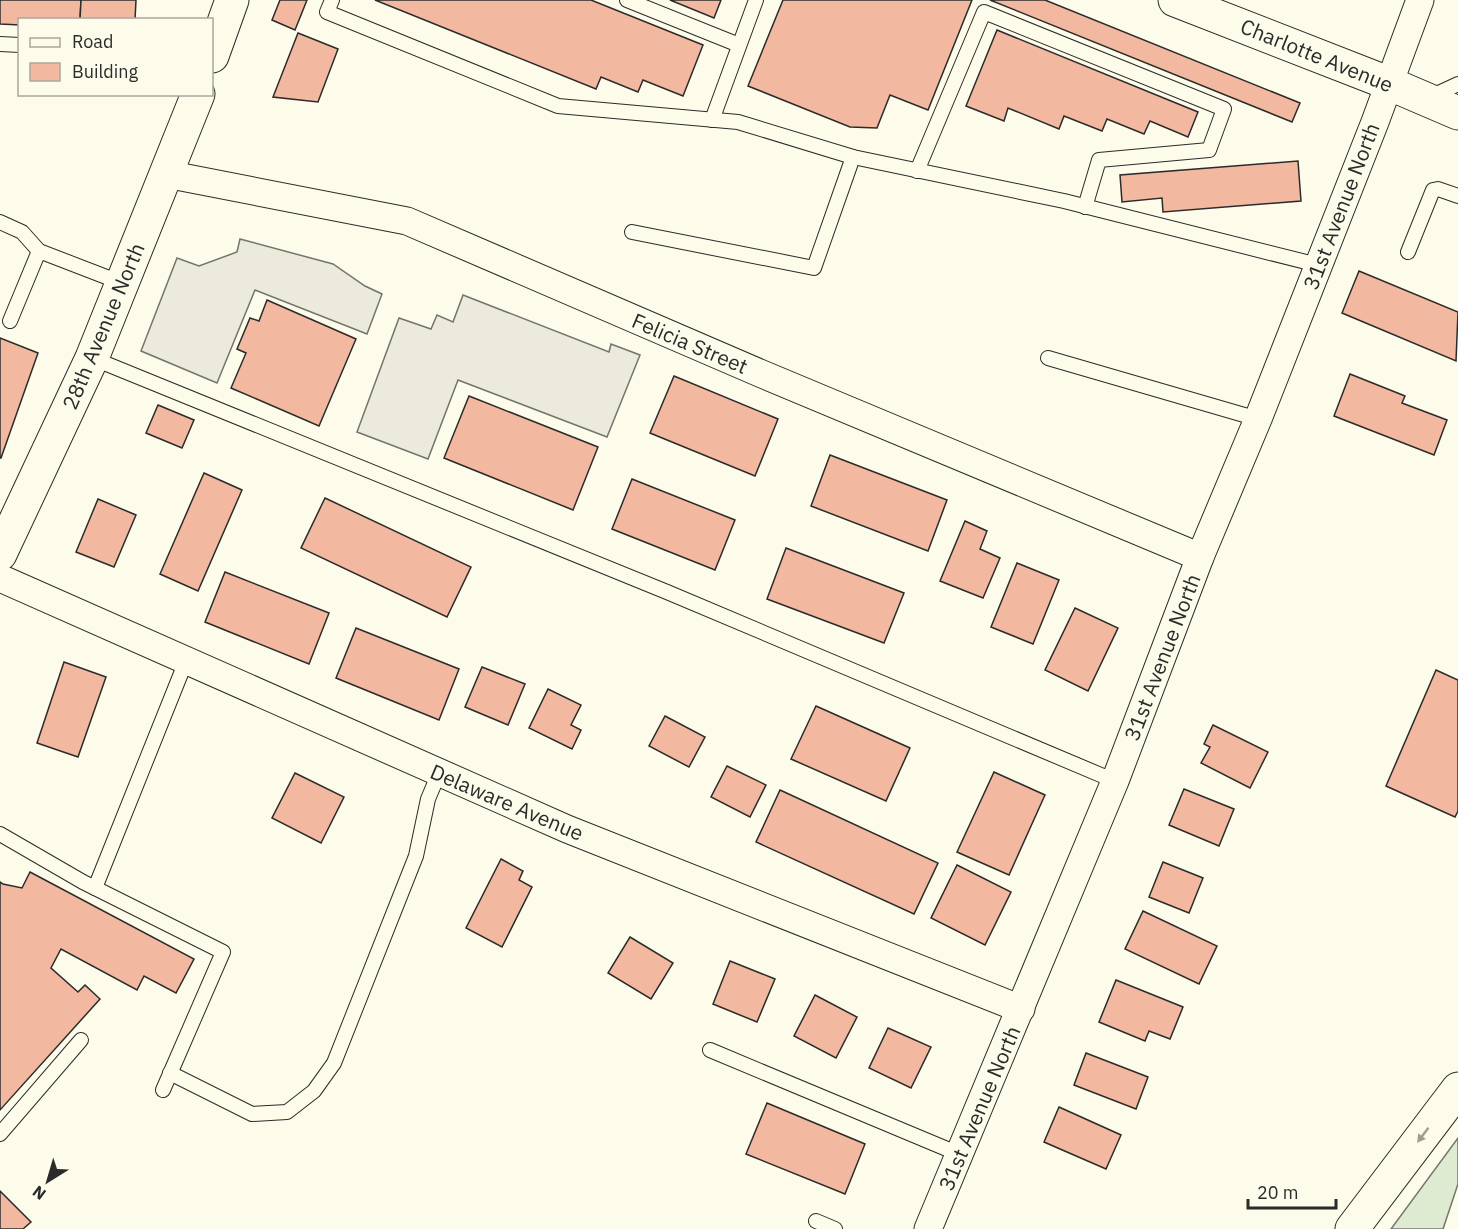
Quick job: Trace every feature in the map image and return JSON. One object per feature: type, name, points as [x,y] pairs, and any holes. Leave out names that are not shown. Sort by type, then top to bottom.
[{"type":"main road","points":[[213,53],[232,0]]},
{"type":"main road","name":"Charlotte Avenue","points":[[1175,0],[1388,83],[1458,113]]},
{"type":"main road","name":"28th Avenue North","points":[[0,554],[92,358],[197,96]]},
{"type":"main road","points":[[1352,1229],[1458,1089]]},
{"type":"street","name":"31st Avenue North","points":[[928,1229],[1115,781],[1200,557],[1258,419],[1420,0]]},
{"type":"street","name":"Felicia Street","points":[[166,174],[407,221],[762,374],[1200,557]]},
{"type":"street","name":"Delaware Avenue","points":[[0,578],[567,829],[1021,1009]]},
{"type":"lane","points":[[332,0],[327,12],[558,106],[738,122],[854,157],[1085,207],[1318,265]]},
{"type":"lane","points":[[627,0],[740,45]]},
{"type":"lane","points":[[712,120],[756,0]]},
{"type":"lane","points":[[917,171],[984,12],[1224,109],[1209,150],[1099,160],[1085,207]]},
{"type":"lane","points":[[0,44],[18,45]]},
{"type":"lane","points":[[1424,99],[1458,84]]},
{"type":"lane","points":[[632,232],[814,268],[854,157]]},
{"type":"lane","points":[[1408,252],[1433,189],[1458,196]]},
{"type":"lane","points":[[0,222],[22,232],[39,250],[122,283]]},
{"type":"lane","points":[[10,321],[39,250]]},
{"type":"lane","points":[[92,358],[667,592],[1115,781]]},
{"type":"lane","points":[[1048,358],[1258,419]]},
{"type":"lane","points":[[95,888],[186,661]]},
{"type":"lane","points":[[170,1073],[252,1114],[287,1112],[314,1092],[334,1063],[416,856],[428,799],[439,773]]},
{"type":"lane","points":[[0,834],[95,888],[223,952],[163,1090]]},
{"type":"lane","points":[[0,1134],[81,1040]]},
{"type":"lane","points":[[710,1050],[959,1154]]},
{"type":"lane","points":[[816,1221],[835,1229]]},
{"type":"green space","points":[[1458,1138],[1458,1184],[1443,1229],[1391,1229]]},
{"type":"shaded area","points":[[240,239],[333,264],[365,286],[382,294],[367,334],[255,290],[217,383],[141,351],[177,258],[199,266],[237,252]]},
{"type":"shaded area","points":[[463,295],[609,352],[611,344],[640,355],[607,437],[458,380],[428,459],[357,432],[399,318],[431,329],[437,315],[453,322]]},
{"type":"building","points":[[0,0],[81,0],[80,18],[18,18],[18,25],[0,24]]},
{"type":"building","points":[[81,0],[136,0],[135,18],[80,18]]},
{"type":"building","points":[[280,0],[307,0],[295,30],[272,20]]},
{"type":"building","points":[[375,0],[591,0],[703,45],[683,96],[643,80],[638,92],[601,77],[596,89]]},
{"type":"building","points":[[670,0],[721,0],[714,18]]},
{"type":"building","points":[[783,0],[972,0],[928,110],[890,95],[877,128],[850,127],[748,86]]},
{"type":"building","points":[[990,0],[1045,0],[1300,103],[1292,122]]},
{"type":"building","points":[[997,30],[1198,112],[1188,137],[1150,121],[1144,134],[1107,119],[1102,131],[1064,116],[1059,129],[1008,108],[1004,121],[966,106]]},
{"type":"building","points":[[298,33],[338,49],[318,102],[273,97]]},
{"type":"building","points":[[1298,161],[1301,201],[1163,212],[1162,198],[1122,202],[1120,175]]},
{"type":"building","points":[[1359,271],[1458,312],[1456,361],[1342,313]]},
{"type":"building","points":[[267,300],[356,339],[319,426],[231,388],[246,353],[237,349],[250,318],[259,321]]},
{"type":"building","points":[[0,338],[38,353],[1,458],[0,458]]},
{"type":"building","points":[[1350,374],[1405,396],[1402,403],[1447,420],[1434,455],[1334,416]]},
{"type":"building","points":[[674,376],[778,419],[755,476],[650,433]]},
{"type":"building","points":[[469,396],[598,447],[573,510],[444,458]]},
{"type":"building","points":[[158,405],[194,420],[182,448],[146,433]]},
{"type":"building","points":[[830,455],[947,500],[928,551],[811,506]]},
{"type":"building","points":[[204,473],[242,490],[198,591],[160,574]]},
{"type":"building","points":[[632,479],[735,520],[715,570],[612,529]]},
{"type":"building","points":[[325,498],[471,567],[447,617],[301,548]]},
{"type":"building","points":[[98,499],[136,515],[114,567],[76,552]]},
{"type":"building","points":[[965,521],[987,531],[980,549],[1000,558],[983,598],[940,581]]},
{"type":"building","points":[[786,548],[904,593],[884,643],[767,599]]},
{"type":"building","points":[[1017,563],[1059,580],[1033,644],[991,627]]},
{"type":"building","points":[[225,572],[329,613],[309,664],[205,622]]},
{"type":"building","points":[[1075,608],[1118,628],[1088,691],[1045,670]]},
{"type":"building","points":[[356,628],[459,669],[439,720],[336,678]]},
{"type":"building","points":[[64,662],[106,677],[78,757],[37,743]]},
{"type":"building","points":[[482,667],[525,684],[508,725],[465,707]]},
{"type":"building","points":[[1436,670],[1458,680],[1458,811],[1455,817],[1386,786]]},
{"type":"building","points":[[548,689],[581,705],[571,725],[581,730],[572,749],[529,728]]},
{"type":"building","points":[[816,706],[910,748],[886,801],[791,759]]},
{"type":"building","points":[[665,716],[705,737],[689,767],[649,746]]},
{"type":"building","points":[[1213,725],[1268,752],[1250,788],[1201,763],[1210,747],[1204,744]]},
{"type":"building","points":[[727,766],[766,785],[750,817],[711,797]]},
{"type":"building","points":[[994,772],[1045,795],[1009,875],[957,852]]},
{"type":"building","points":[[295,773],[344,797],[321,843],[272,818]]},
{"type":"building","points":[[1184,789],[1234,809],[1219,846],[1169,825]]},
{"type":"building","points":[[780,790],[938,863],[914,914],[756,842]]},
{"type":"building","points":[[501,859],[523,871],[519,880],[532,887],[502,947],[466,928]]},
{"type":"building","points":[[1163,862],[1203,878],[1189,913],[1149,897]]},
{"type":"building","points":[[957,865],[1011,892],[985,945],[931,918]]},
{"type":"building","points":[[30,872],[194,959],[176,993],[144,976],[137,990],[61,949],[51,968],[78,992],[85,985],[100,999],[0,1110],[0,882],[22,888]]},
{"type":"building","points":[[1143,911],[1217,946],[1199,984],[1125,949]]},
{"type":"building","points":[[630,937],[673,963],[651,999],[608,973]]},
{"type":"building","points":[[730,961],[775,979],[757,1022],[713,1004]]},
{"type":"building","points":[[1116,980],[1183,1007],[1170,1039],[1149,1031],[1145,1041],[1099,1022]]},
{"type":"building","points":[[815,995],[857,1017],[836,1058],[794,1036]]},
{"type":"building","points":[[888,1028],[931,1047],[911,1088],[869,1068]]},
{"type":"building","points":[[1086,1053],[1148,1077],[1136,1109],[1074,1085]]},
{"type":"building","points":[[767,1103],[865,1144],[845,1194],[746,1154]]},
{"type":"building","points":[[1059,1107],[1121,1135],[1106,1169],[1044,1142]]},
{"type":"building","points":[[0,1191],[31,1222],[23,1229],[0,1229]]}]
